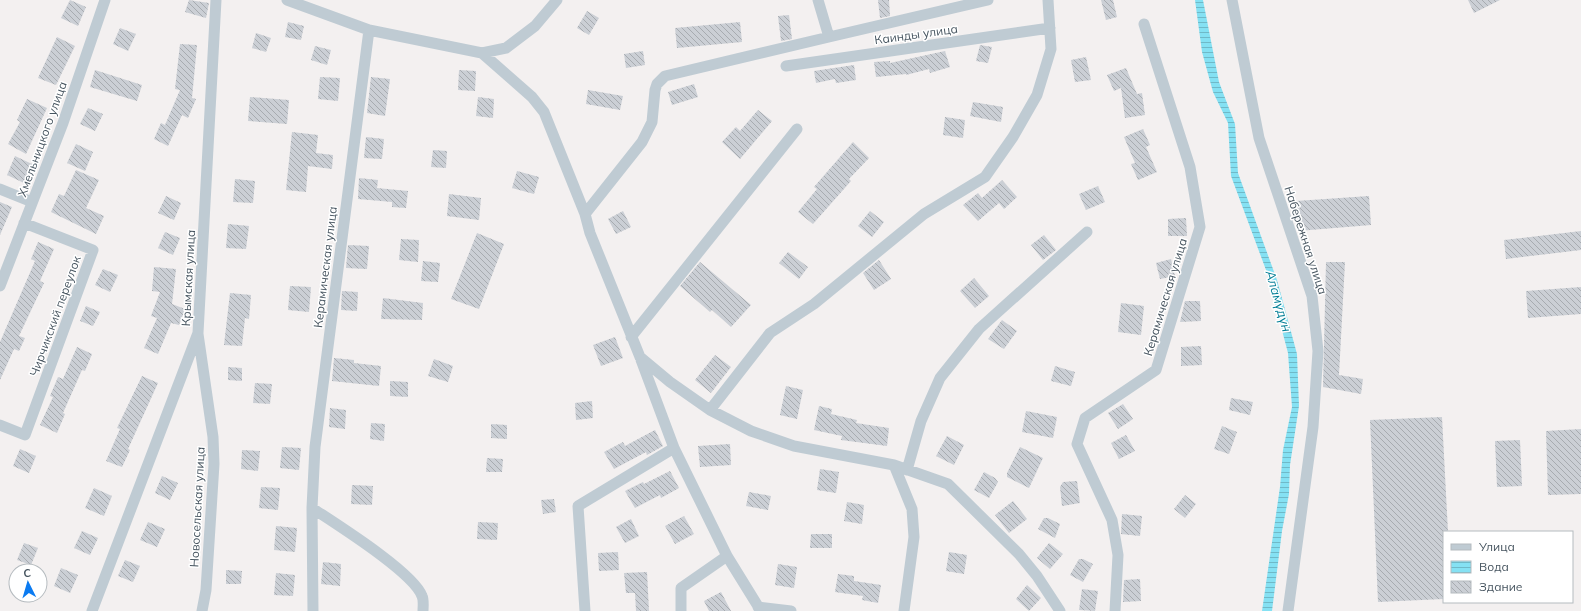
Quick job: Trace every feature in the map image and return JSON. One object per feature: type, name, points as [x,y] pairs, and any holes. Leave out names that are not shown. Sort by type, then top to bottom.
[{"type":"street","name":"Хмельницкого улица","points":[[0,286],[63,124],[105,0]]},
{"type":"street","name":"Крымская улица","points":[[92,611],[198,333],[216,0]]},
{"type":"street","points":[[287,0],[368,30],[482,53],[506,48],[535,26],[557,0]]},
{"type":"street","points":[[818,0],[829,37]]},
{"type":"street","points":[[585,214],[642,142],[652,122],[657,84],[665,76],[988,0]]},
{"type":"street","points":[[710,410],[770,333],[814,304],[924,214],[985,177],[1013,137],[1037,95],[1051,48],[1048,0]]},
{"type":"street","name":"Набережная улица","points":[[1232,0],[1259,138],[1312,296],[1318,351],[1313,427],[1288,611]]},
{"type":"street","name":"Керамическая улица","points":[[1114,611],[1118,555],[1112,520],[1077,444],[1085,418],[1156,370],[1200,227],[1190,167],[1144,24]]},
{"type":"street","name":"Каинды улица","points":[[786,66],[1050,28]]},
{"type":"street","name":"Керамическая улица","points":[[313,611],[312,508],[315,447],[368,30]]},
{"type":"street","points":[[482,53],[532,97],[544,112],[585,214],[590,232],[640,357],[674,448],[727,556],[760,609],[791,611]]},
{"type":"street","points":[[631,337],[796,129]]},
{"type":"street","points":[[0,190],[32,202]]},
{"type":"street","name":"Чирчикский переулок","points":[[0,425],[25,435],[93,250],[24,224]]},
{"type":"street","points":[[908,470],[920,421],[940,378],[979,329],[1087,232]]},
{"type":"street","name":"Новосельская улица","points":[[198,333],[214,436],[214,464],[206,590],[202,611]]},
{"type":"street","points":[[640,357],[670,382],[710,410],[751,431],[794,446],[894,465],[948,484],[1019,554],[1037,576],[1060,611]]},
{"type":"street","points":[[585,611],[578,506],[674,448]]},
{"type":"street","points":[[894,465],[912,509],[914,537],[904,611]]},
{"type":"street","points":[[312,508],[366,544],[410,580],[423,596],[423,611]]},
{"type":"street","points":[[681,611],[681,588],[727,556]]},
{"type":"water","name":"Аламүдүн","points":[[1195,0],[1203,0],[1219,82],[1235,124],[1238,173],[1277,280],[1297,354],[1299,406],[1290,465],[1289,494],[1282,531],[1272,611],[1262,611],[1280,487],[1283,450],[1292,407],[1288,353],[1266,270],[1231,176],[1228,123],[1213,92],[1202,52]]},
{"type":"building","points":[[70,0],[86,7],[78,26],[61,18]]},
{"type":"building","points":[[189,0],[209,3],[206,18],[185,12]]},
{"type":"building","points":[[878,0],[889,0],[890,16],[880,18]]},
{"type":"building","points":[[1101,0],[1113,0],[1117,17],[1106,20]]},
{"type":"building","points":[[1468,0],[1500,0],[1474,13]]},
{"type":"building","points":[[587,11],[599,18],[589,35],[577,28]]},
{"type":"building","points":[[789,15],[792,39],[781,41],[778,16]]},
{"type":"building","points":[[288,22],[304,26],[301,40],[285,37]]},
{"type":"building","points":[[740,22],[742,42],[677,48],[675,28]]},
{"type":"building","points":[[120,28],[136,34],[128,51],[113,44]]},
{"type":"building","points":[[256,33],[271,38],[266,52],[252,48]]},
{"type":"building","points":[[57,37],[75,46],[56,85],[38,78]]},
{"type":"building","points":[[180,44],[197,45],[192,98],[196,99],[188,118],[182,115],[168,146],[154,139],[161,123],[165,125],[180,90],[175,89]]},
{"type":"building","points":[[980,45],[992,47],[988,63],[976,61]]},
{"type":"building","points":[[315,46],[331,50],[327,65],[311,60]]},
{"type":"building","points":[[643,51],[645,65],[626,68],[624,54]]},
{"type":"building","points":[[945,51],[950,67],[930,73],[929,69],[906,75],[876,77],[874,62],[890,61],[890,63]]},
{"type":"building","points":[[1086,57],[1091,80],[1075,82],[1071,60]]},
{"type":"building","points":[[854,65],[856,80],[836,83],[835,79],[816,83],[814,71]]},
{"type":"building","points":[[1126,68],[1137,94],[1142,93],[1145,115],[1125,118],[1121,88],[1114,91],[1107,75]]},
{"type":"building","points":[[95,70],[142,85],[137,101],[90,87]]},
{"type":"building","points":[[459,70],[476,71],[475,91],[458,90]]},
{"type":"building","points":[[320,77],[340,78],[338,101],[318,99]]},
{"type":"building","points":[[371,77],[390,79],[385,116],[367,113]]},
{"type":"building","points":[[694,84],[698,97],[672,105],[668,92]]},
{"type":"building","points":[[588,90],[623,96],[620,110],[586,104]]},
{"type":"building","points":[[250,97],[289,100],[287,124],[248,121]]},
{"type":"building","points":[[478,97],[494,99],[493,118],[476,116]]},
{"type":"building","points":[[27,99],[47,108],[26,154],[8,144],[20,122],[17,120]]},
{"type":"building","points":[[973,102],[1003,107],[1001,122],[970,116]]},
{"type":"building","points":[[88,108],[103,114],[95,131],[80,124]]},
{"type":"building","points":[[758,110],[772,121],[740,159],[722,142],[736,127],[740,131]]},
{"type":"building","points":[[945,117],[965,120],[963,138],[943,135]]},
{"type":"building","points":[[1143,129],[1150,145],[1146,147],[1157,172],[1138,180],[1131,164],[1135,163],[1124,137]]},
{"type":"building","points":[[292,132],[318,135],[316,153],[333,155],[332,169],[308,166],[306,192],[286,190]]},
{"type":"building","points":[[366,137],[384,139],[382,159],[364,158]]},
{"type":"building","points":[[853,142],[869,158],[849,179],[851,181],[813,224],[798,212],[817,189],[814,187]]},
{"type":"building","points":[[76,144],[93,152],[85,171],[67,163]]},
{"type":"building","points":[[433,150],[447,151],[446,168],[431,167]]},
{"type":"building","points":[[15,156],[32,164],[24,183],[7,175]]},
{"type":"building","points":[[76,170],[99,180],[86,208],[104,216],[96,234],[51,212],[59,194],[64,196]]},
{"type":"building","points":[[517,171],[539,177],[534,194],[512,188]]},
{"type":"building","points":[[359,178],[378,180],[377,188],[408,191],[406,208],[392,207],[392,202],[358,199]]},
{"type":"building","points":[[235,179],[255,181],[253,203],[233,202]]},
{"type":"building","points":[[1002,180],[1017,197],[1004,209],[999,203],[978,221],[963,205],[978,193],[982,198]]},
{"type":"building","points":[[1098,186],[1105,202],[1086,210],[1079,194]]},
{"type":"building","points":[[449,194],[481,198],[479,220],[447,216]]},
{"type":"building","points":[[166,196],[181,203],[174,220],[158,213]]},
{"type":"building","points":[[1369,196],[1371,225],[1298,231],[1296,201]]},
{"type":"building","points":[[0,202],[12,207],[0,235]]},
{"type":"building","points":[[623,211],[631,227],[616,234],[608,219]]},
{"type":"building","points":[[870,211],[884,222],[872,237],[858,226]]},
{"type":"building","points":[[1186,218],[1187,236],[1168,236],[1168,219]]},
{"type":"building","points":[[228,224],[249,226],[246,249],[226,248]]},
{"type":"building","points":[[1581,231],[1581,250],[1506,259],[1504,240]]},
{"type":"building","points":[[165,232],[180,238],[173,255],[158,248]]},
{"type":"building","points":[[477,233],[504,244],[479,309],[451,299]]},
{"type":"building","points":[[1044,235],[1056,250],[1043,260],[1031,245]]},
{"type":"building","points":[[401,239],[419,240],[418,262],[399,260]]},
{"type":"building","points":[[38,242],[54,249],[40,281],[44,283],[19,336],[25,338],[19,351],[14,349],[0,380],[0,342],[35,261],[31,259]]},
{"type":"building","points":[[348,245],[369,246],[367,269],[346,268]]},
{"type":"building","points":[[788,252],[808,267],[799,279],[779,263]]},
{"type":"building","points":[[1171,259],[1175,276],[1160,279],[1156,263]]},
{"type":"building","points":[[879,260],[891,279],[874,290],[863,273]]},
{"type":"building","points":[[423,261],[440,263],[438,282],[421,281]]},
{"type":"building","points":[[700,262],[751,305],[731,327],[712,310],[710,312],[680,286]]},
{"type":"building","points":[[1326,262],[1345,262],[1339,375],[1363,379],[1361,394],[1323,387]]},
{"type":"building","points":[[154,267],[176,269],[172,304],[185,309],[179,325],[171,323],[158,354],[144,348],[157,318],[151,316],[160,292],[152,291]]},
{"type":"building","points":[[103,269],[118,275],[110,292],[95,285]]},
{"type":"building","points":[[974,278],[989,296],[975,308],[960,291]]},
{"type":"building","points":[[290,286],[311,287],[309,312],[288,310]]},
{"type":"building","points":[[1581,287],[1581,314],[1528,318],[1526,291]]},
{"type":"building","points":[[342,291],[358,292],[357,311],[341,310]]},
{"type":"building","points":[[230,293],[251,295],[249,319],[245,318],[242,346],[224,345]]},
{"type":"building","points":[[383,298],[423,303],[422,320],[381,319]]},
{"type":"building","points":[[1185,301],[1200,301],[1201,321],[1180,322]]},
{"type":"building","points":[[1121,303],[1144,306],[1141,335],[1118,332]]},
{"type":"building","points":[[86,306],[100,312],[93,326],[80,321]]},
{"type":"building","points":[[1002,320],[1017,331],[1004,349],[988,339]]},
{"type":"building","points":[[615,337],[623,358],[601,366],[593,345]]},
{"type":"building","points":[[1201,346],[1202,365],[1181,366],[1181,347]]},
{"type":"building","points":[[77,347],[92,354],[85,371],[82,370],[63,413],[65,414],[57,433],[40,425],[53,397],[50,396],[58,377],[63,379]]},
{"type":"building","points":[[715,355],[731,367],[711,393],[695,380]]},
{"type":"building","points":[[334,358],[354,360],[354,363],[381,366],[379,386],[332,381]]},
{"type":"building","points":[[434,359],[453,366],[448,382],[428,376]]},
{"type":"building","points":[[1055,366],[1075,372],[1071,386],[1051,381]]},
{"type":"building","points":[[228,367],[242,368],[242,381],[228,380]]},
{"type":"building","points":[[142,376],[158,383],[128,449],[130,450],[122,467],[106,461],[120,429],[117,428]]},
{"type":"building","points":[[390,381],[408,382],[408,397],[390,396]]},
{"type":"building","points":[[255,383],[272,384],[270,404],[253,403]]},
{"type":"building","points":[[786,386],[803,390],[797,419],[780,415]]},
{"type":"building","points":[[1231,398],[1253,402],[1250,415],[1229,410]]},
{"type":"building","points":[[592,401],[593,418],[576,420],[575,403]]},
{"type":"building","points":[[1123,404],[1133,419],[1118,429],[1108,413]]},
{"type":"building","points":[[819,406],[832,409],[831,414],[857,420],[856,423],[889,428],[887,446],[841,440],[842,436],[814,430]]},
{"type":"building","points":[[330,408],[346,410],[345,429],[329,427]]},
{"type":"building","points":[[1026,411],[1057,417],[1053,438],[1022,432]]},
{"type":"building","points":[[1442,417],[1448,531],[1443,531],[1443,599],[1378,602],[1370,420]]},
{"type":"building","points":[[371,423],[385,424],[384,441],[370,439]]},
{"type":"building","points":[[491,424],[507,425],[507,439],[491,438]]},
{"type":"building","points":[[1222,426],[1237,432],[1229,454],[1214,449]]},
{"type":"building","points":[[1581,429],[1581,494],[1548,495],[1546,431]]},
{"type":"building","points":[[655,430],[663,446],[647,455],[646,452],[614,469],[604,452],[623,442],[625,446]]},
{"type":"building","points":[[1126,435],[1135,451],[1119,459],[1111,443]]},
{"type":"building","points":[[947,436],[964,445],[954,465],[936,456]]},
{"type":"building","points":[[1520,440],[1522,486],[1497,487],[1495,441]]},
{"type":"building","points":[[730,444],[731,465],[700,467],[698,446]]},
{"type":"building","points":[[282,447],[301,448],[299,470],[280,468]]},
{"type":"building","points":[[1020,447],[1043,458],[1029,488],[1007,477],[1007,473]]},
{"type":"building","points":[[20,449],[36,456],[29,473],[13,466]]},
{"type":"building","points":[[242,450],[260,451],[258,471],[241,469]]},
{"type":"building","points":[[487,458],[503,459],[502,472],[486,472]]},
{"type":"building","points":[[820,469],[839,472],[836,493],[817,490]]},
{"type":"building","points":[[670,471],[679,488],[661,498],[660,495],[635,508],[625,491],[643,482],[644,484]]},
{"type":"building","points":[[984,472],[995,478],[998,482],[989,498],[974,490]]},
{"type":"building","points":[[162,476],[178,483],[170,500],[155,493]]},
{"type":"building","points":[[1077,481],[1080,503],[1062,506],[1060,487],[1063,482]]},
{"type":"building","points":[[352,485],[373,486],[372,505],[351,504]]},
{"type":"building","points":[[261,487],[280,488],[278,510],[259,508]]},
{"type":"building","points":[[94,488],[112,496],[104,516],[85,508]]},
{"type":"building","points":[[749,492],[771,496],[768,510],[746,506]]},
{"type":"building","points":[[1185,495],[1196,504],[1185,518],[1174,509]]},
{"type":"building","points":[[554,499],[556,512],[543,514],[541,500]]},
{"type":"building","points":[[1013,501],[1027,519],[1009,533],[995,515]]},
{"type":"building","points":[[847,502],[864,505],[862,524],[844,521]]},
{"type":"building","points":[[1122,514],[1142,516],[1140,536],[1121,534]]},
{"type":"building","points":[[684,516],[694,534],[675,544],[665,526]]},
{"type":"building","points":[[1044,518],[1048,518],[1060,524],[1055,538],[1038,529]]},
{"type":"building","points":[[631,519],[639,536],[625,543],[616,527]]},
{"type":"building","points":[[148,522],[165,529],[157,547],[140,540]]},
{"type":"building","points":[[478,522],[498,523],[497,540],[477,539]]},
{"type":"building","points":[[276,526],[297,528],[295,552],[274,550]]},
{"type":"building","points":[[82,531],[98,538],[90,555],[74,548]]},
{"type":"building","points":[[811,534],[832,534],[832,548],[810,548]]},
{"type":"building","points":[[24,543],[38,548],[32,563],[25,563],[17,560]]},
{"type":"building","points":[[1049,543],[1063,554],[1050,569],[1037,558]]},
{"type":"building","points":[[618,552],[619,570],[599,571],[598,553]]},
{"type":"building","points":[[949,552],[967,555],[964,574],[946,571]]},
{"type":"building","points":[[1079,559],[1083,559],[1093,564],[1083,582],[1070,575]]},
{"type":"building","points":[[125,560],[140,566],[133,582],[118,576]]},
{"type":"building","points":[[323,562],[341,564],[340,586],[321,584]]},
{"type":"building","points":[[778,564],[797,567],[794,588],[775,585]]},
{"type":"building","points":[[61,568],[78,575],[70,593],[54,586]]},
{"type":"building","points":[[226,570],[242,571],[241,584],[226,584]]},
{"type":"building","points":[[647,572],[649,611],[636,611],[635,593],[626,593],[624,573]]},
{"type":"building","points":[[276,573],[295,575],[293,596],[274,595]]},
{"type":"building","points":[[838,574],[854,576],[854,581],[881,585],[878,603],[862,600],[863,596],[835,592]]},
{"type":"building","points":[[1140,579],[1141,601],[1123,602],[1124,580]]},
{"type":"building","points":[[1027,585],[1041,598],[1029,611],[1016,599]]},
{"type":"building","points":[[1082,589],[1098,591],[1095,611],[1079,610]]},
{"type":"building","points":[[721,592],[731,611],[709,611],[704,601]]}]
